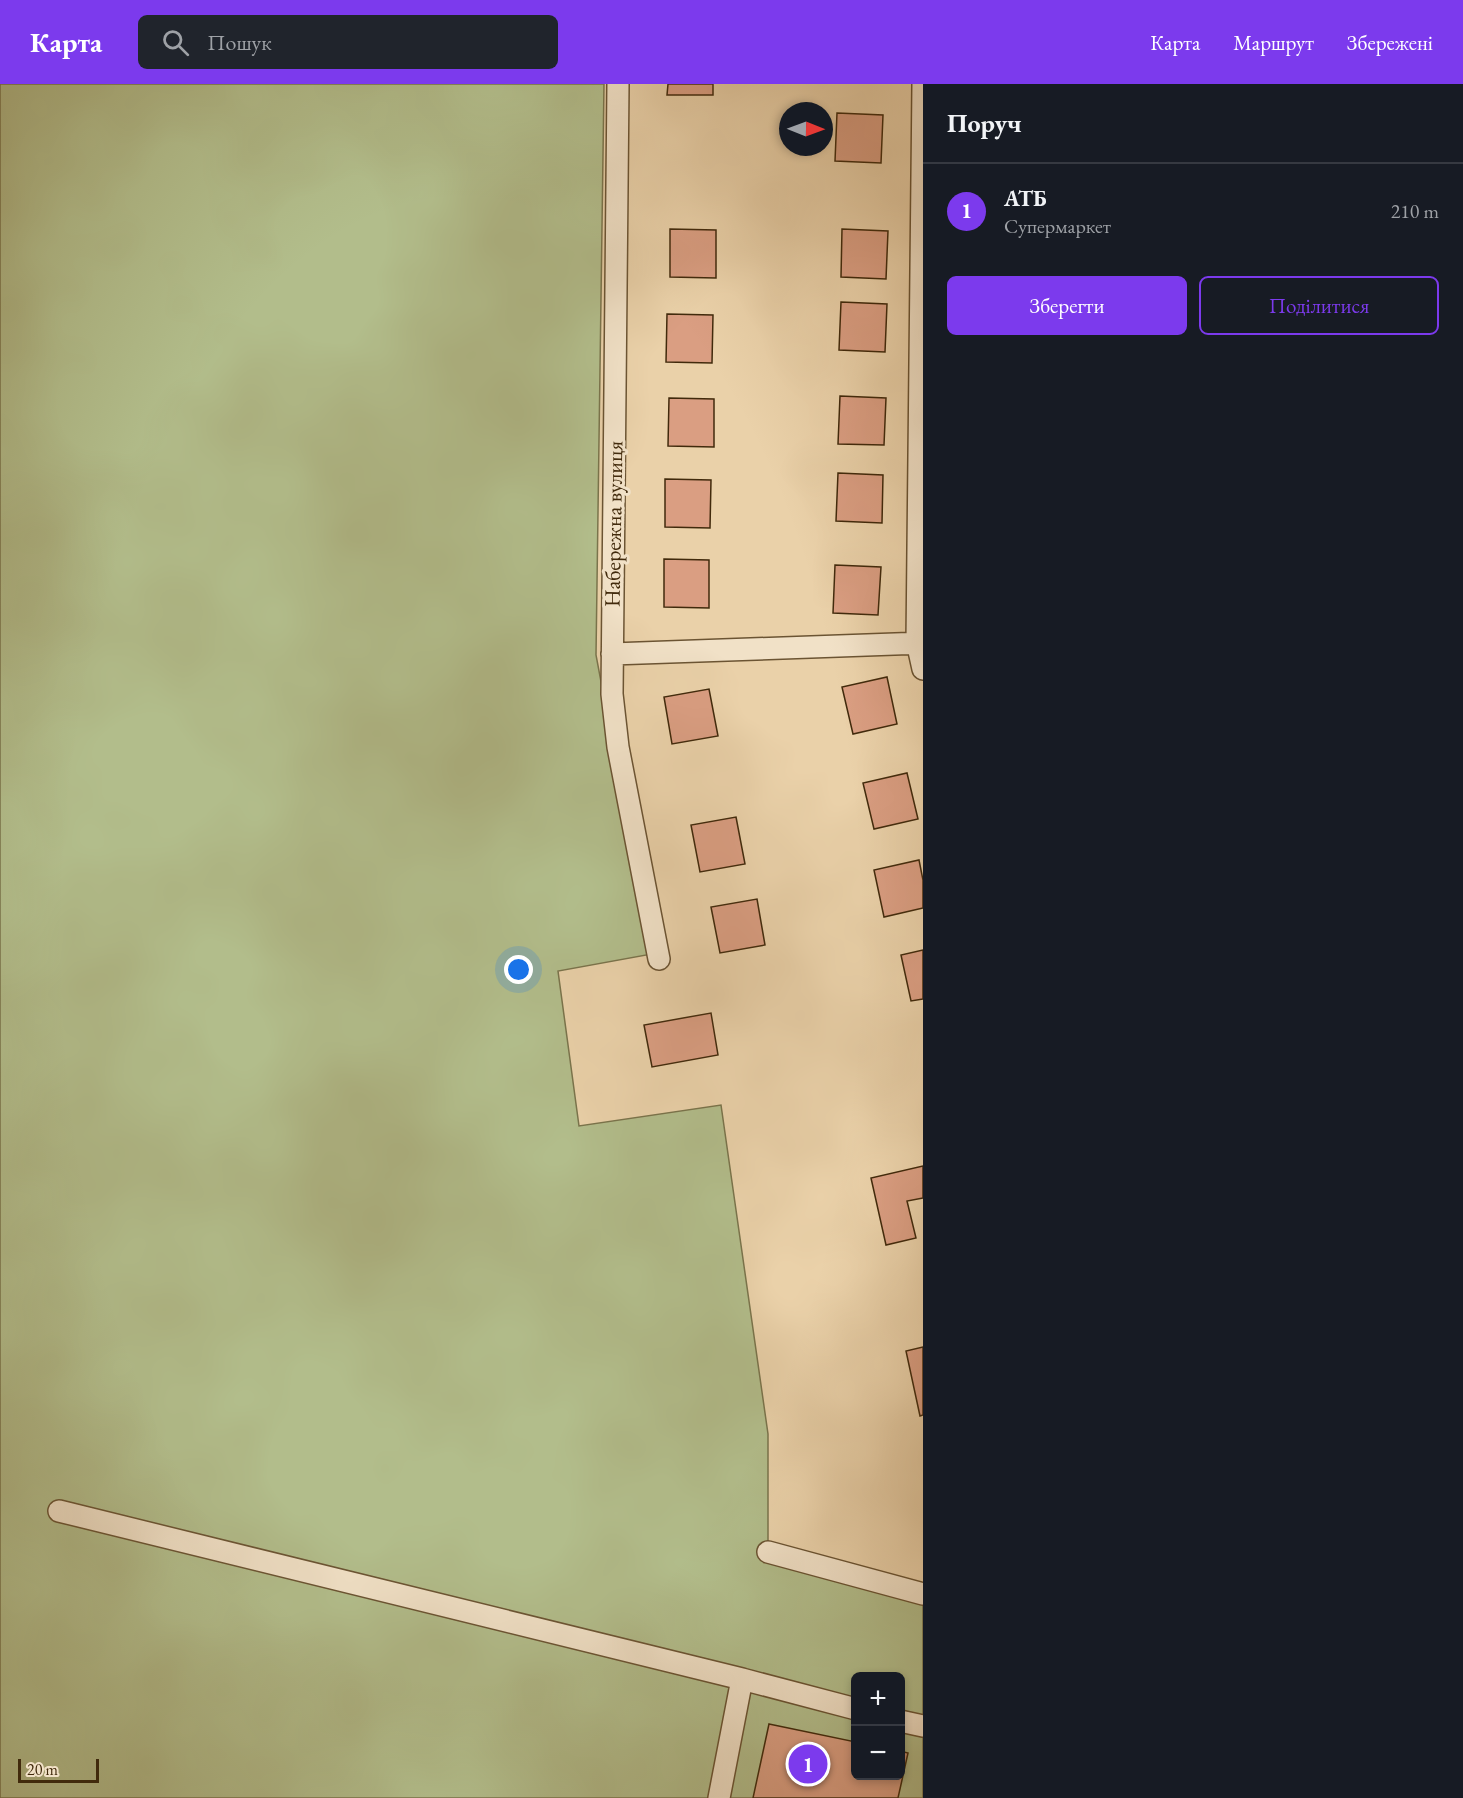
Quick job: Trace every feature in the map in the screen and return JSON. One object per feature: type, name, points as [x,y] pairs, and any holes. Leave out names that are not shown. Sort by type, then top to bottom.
[{"type":"street","name":"Набережна вулиця","points":[[618,84],[612,694],[618,747],[659,959]]},
{"type":"street","points":[[923,84],[920,643],[923,669]]},
{"type":"street","points":[[612,654],[920,643]]},
{"type":"street","points":[[59,1511],[851,1708]]},
{"type":"street","points":[[768,1552],[923,1594]]},
{"type":"street","points":[[719,1798],[742,1679]]},
{"type":"street","points":[[905,1721],[923,1726]]},
{"type":"green space","points":[[0,84],[604,84],[596,655],[652,954],[558,971],[579,1126],[721,1105],[768,1434],[768,1552],[923,1593],[923,1798],[0,1798]]},
{"type":"building","points":[[668,84],[713,84],[713,95],[667,95]]},
{"type":"building","points":[[837,113],[883,115],[881,163],[835,161]]},
{"type":"building","points":[[670,229],[716,230],[716,278],[670,277]]},
{"type":"building","points":[[842,229],[888,231],[886,279],[841,277]]},
{"type":"building","points":[[841,302],[887,304],[885,352],[839,350]]},
{"type":"building","points":[[667,314],[713,315],[712,363],[666,362]]},
{"type":"building","points":[[840,396],[886,398],[884,445],[838,444]]},
{"type":"building","points":[[669,398],[714,399],[714,447],[668,446]]},
{"type":"building","points":[[838,473],[883,475],[882,523],[836,521]]},
{"type":"building","points":[[665,479],[711,480],[710,528],[665,527]]},
{"type":"building","points":[[664,559],[709,560],[709,608],[664,607]]},
{"type":"building","points":[[835,565],[881,567],[878,615],[833,613]]},
{"type":"building","points":[[887,677],[897,724],[853,734],[842,687]]},
{"type":"building","points":[[709,689],[718,736],[672,744],[664,697]]},
{"type":"building","points":[[907,773],[918,819],[874,829],[863,783]]},
{"type":"building","points":[[736,817],[745,864],[700,872],[691,825]]},
{"type":"building","points":[[919,860],[923,880],[923,908],[884,917],[874,870]]},
{"type":"building","points":[[757,899],[765,945],[720,953],[711,907]]},
{"type":"building","points":[[923,950],[923,999],[911,1001],[901,955]]},
{"type":"building","points":[[711,1013],[718,1055],[652,1067],[644,1025]]},
{"type":"building","points":[[923,1166],[923,1198],[907,1201],[916,1238],[886,1245],[871,1178]]},
{"type":"building","points":[[923,1347],[923,1415],[920,1416],[906,1351]]},
{"type":"building","points":[[769,1724],[851,1741],[851,1780],[902,1780],[898,1798],[753,1798]]},
{"type":"place","name":"АТБ","points":[[808,1764]]}]
